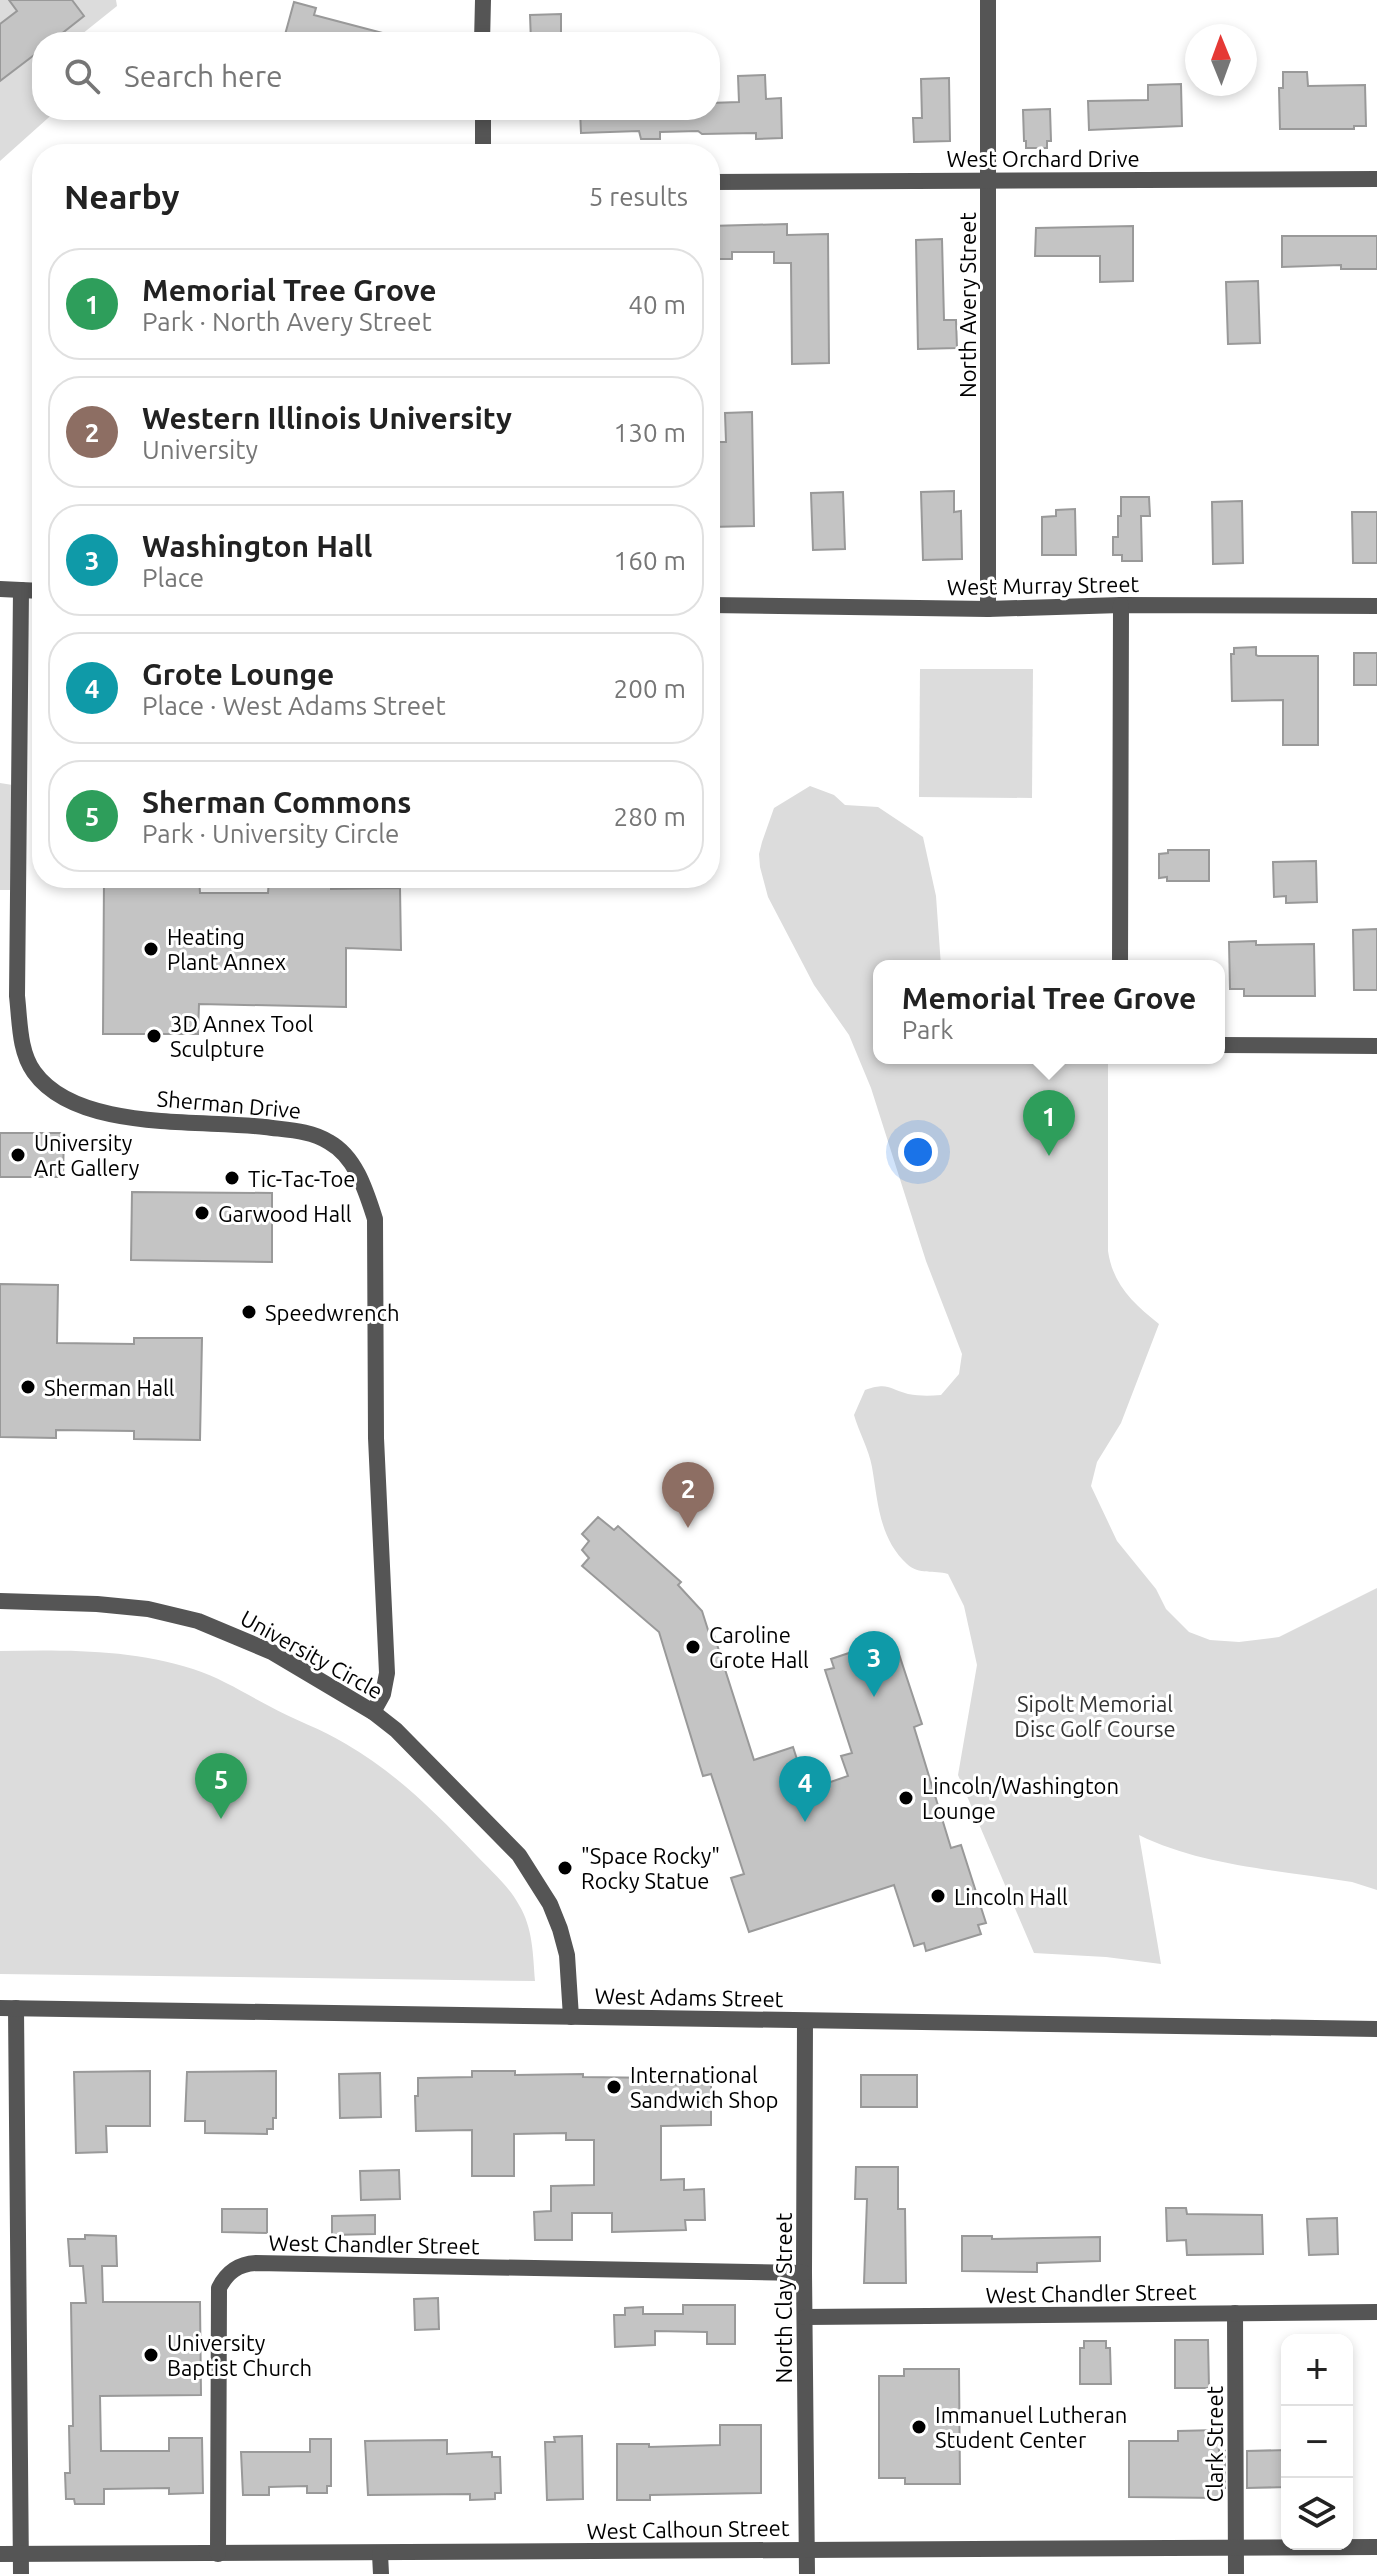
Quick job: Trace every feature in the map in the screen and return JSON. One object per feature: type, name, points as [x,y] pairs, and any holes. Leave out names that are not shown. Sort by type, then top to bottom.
[{"type":"street","points":[[482,32],[483,0]]},
{"type":"street","name":"North Avery Street","points":[[988,0],[988,609]]},
{"type":"street","points":[[483,120],[483,144]]},
{"type":"street","name":"West Orchard Drive","points":[[720,182],[1377,179]]},
{"type":"street","points":[[0,589],[32,591]]},
{"type":"street","name":"Sherman Drive","points":[[21,590],[17,996],[21,1037],[35,1073],[67,1099],[100,1112],[127,1118],[258,1126],[311,1134],[331,1142],[347,1158],[364,1184],[375,1219],[376,1423],[387,1673],[383,1694],[373,1712]]},
{"type":"street","name":"West Murray Street","points":[[720,605],[988,609],[1121,605],[1377,606]]},
{"type":"street","points":[[1120,960],[1121,605]]},
{"type":"street","points":[[1225,1045],[1377,1046]]},
{"type":"street","name":"University Circle","points":[[0,1601],[83,1603],[148,1609],[198,1621],[272,1652],[373,1712],[396,1730],[519,1855],[550,1904],[560,1929],[567,1955],[571,2017]]},
{"type":"street","points":[[8,2008],[21,2574]]},
{"type":"street","name":"West Adams Street","points":[[8,2008],[1377,2029]]},
{"type":"street","name":"North Clay Street","points":[[805,2021],[807,2574]]},
{"type":"street","name":"West Chandler Street","points":[[218,2554],[219,2288],[223,2279],[237,2267],[256,2263],[804,2273]]},
{"type":"street","name":"West Chandler Street","points":[[805,2317],[1377,2312]]},
{"type":"street","name":"Clark Street","points":[[1235,2313],[1236,2574]]},
{"type":"street","name":"West Calhoun Street","points":[[0,2554],[1377,2547]]},
{"type":"street","points":[[380,2554],[381,2574]]},
{"type":"green space","points":[[0,0],[116,0],[117,6],[84,32],[32,32],[32,120],[46,120],[0,161]]},
{"type":"green space","points":[[920,669],[1033,669],[1032,798],[919,797]]},
{"type":"green space","points":[[0,783],[19,786],[18,890],[0,890]]},
{"type":"green space","name":"Sipolt Memorial Disc Golf Course","points":[[810,786],[834,795],[845,805],[878,807],[923,837],[936,896],[941,960],[873,960],[873,1064],[1108,1064],[1108,1251],[1119,1284],[1159,1324],[1121,1423],[1097,1462],[1091,1486],[1117,1541],[1156,1589],[1166,1609],[1189,1632],[1210,1640],[1239,1642],[1279,1637],[1377,1588],[1377,1890],[1352,1882],[1217,1861],[1164,1846],[1139,1835],[1161,1964],[1034,1953],[958,1775],[977,1665],[964,1606],[948,1574],[912,1567],[891,1543],[881,1519],[871,1461],[854,1415],[865,1390],[873,1388],[888,1387],[916,1395],[941,1395],[959,1374],[962,1354],[926,1261],[871,1088],[849,1035],[814,985],[768,897],[759,854],[774,808]]},
{"type":"green space","points":[[0,1651],[122,1654],[170,1662],[223,1681],[364,1755],[430,1809],[510,1891],[527,1923],[535,1981],[0,1974]]},
{"type":"building","points":[[9,0],[72,0],[84,16],[64,32],[32,32],[32,57],[0,81],[0,24],[17,11]]},
{"type":"building","points":[[294,2],[316,8],[314,15],[379,32],[286,32]]},
{"type":"building","points":[[561,14],[561,32],[531,32],[530,15]]},
{"type":"building","points":[[1283,72],[1307,72],[1308,86],[1365,85],[1366,126],[1354,126],[1354,129],[1280,129],[1279,88],[1283,88]]},
{"type":"building","points":[[765,75],[766,99],[781,98],[782,138],[756,139],[756,133],[702,134],[698,131],[660,132],[660,139],[641,139],[639,131],[581,133],[580,120],[720,120],[720,103],[739,102],[738,76]]},
{"type":"building","points":[[949,78],[950,141],[914,142],[913,118],[922,118],[921,79]]},
{"type":"building","points":[[1181,84],[1182,126],[1089,130],[1088,101],[1148,100],[1148,85]]},
{"type":"building","points":[[1050,109],[1051,141],[1047,141],[1047,148],[1026,148],[1023,110]]},
{"type":"building","points":[[787,224],[787,235],[828,234],[829,363],[792,364],[791,263],[774,263],[774,252],[732,252],[732,259],[720,259],[720,226]]},
{"type":"building","points":[[1133,226],[1133,281],[1100,282],[1100,256],[1035,256],[1036,228]]},
{"type":"building","points":[[1282,236],[1377,236],[1377,269],[1341,269],[1341,265],[1282,267]]},
{"type":"building","points":[[942,239],[944,320],[956,320],[957,348],[918,349],[916,240]]},
{"type":"building","points":[[1258,281],[1260,343],[1228,344],[1226,282]]},
{"type":"building","points":[[752,412],[754,526],[720,527],[720,442],[726,442],[725,413]]},
{"type":"building","points":[[954,491],[954,512],[961,511],[962,559],[923,560],[921,492]]},
{"type":"building","points":[[843,492],[845,549],[813,550],[811,493]]},
{"type":"building","points":[[1121,497],[1149,497],[1150,516],[1141,516],[1142,561],[1122,561],[1122,555],[1113,555],[1113,537],[1118,537],[1118,516],[1121,516]]},
{"type":"building","points":[[1242,501],[1243,563],[1213,564],[1212,502]]},
{"type":"building","points":[[1075,509],[1076,555],[1042,555],[1042,517],[1056,516],[1056,510]]},
{"type":"building","points":[[1352,512],[1377,512],[1377,563],[1353,563]]},
{"type":"building","points":[[1256,647],[1258,656],[1318,656],[1318,745],[1283,745],[1283,700],[1232,701],[1231,654],[1234,654],[1234,648]]},
{"type":"building","points":[[1354,653],[1377,653],[1377,685],[1354,685]]},
{"type":"building","points":[[1168,850],[1209,850],[1209,881],[1167,881],[1167,877],[1159,878],[1159,854],[1168,853]]},
{"type":"building","points":[[1316,861],[1317,902],[1286,903],[1286,896],[1274,897],[1273,862]]},
{"type":"building","points":[[104,888],[200,888],[200,893],[268,893],[268,888],[400,888],[401,950],[346,948],[346,1007],[199,1004],[198,1034],[103,1034]]},
{"type":"building","points":[[1377,929],[1377,990],[1354,990],[1353,930]]},
{"type":"building","points":[[1256,941],[1256,945],[1314,944],[1315,996],[1244,996],[1244,989],[1230,989],[1229,942]]},
{"type":"building","points":[[0,1133],[64,1133],[63,1177],[0,1177]]},
{"type":"building","name":"Garwood Hall","points":[[132,1192],[272,1193],[272,1262],[131,1260]]},
{"type":"building","points":[[0,1284],[58,1285],[57,1343],[134,1344],[134,1338],[202,1338],[200,1440],[134,1439],[134,1431],[56,1430],[56,1438],[0,1437]]},
{"type":"building","points":[[598,1517],[614,1530],[618,1526],[681,1582],[678,1585],[702,1611],[709,1633],[713,1632],[754,1760],[793,1747],[807,1790],[848,1776],[841,1756],[852,1753],[825,1670],[834,1668],[831,1659],[885,1641],[888,1651],[897,1648],[922,1724],[914,1727],[951,1848],[961,1845],[986,1923],[978,1925],[981,1934],[926,1951],[924,1943],[914,1946],[894,1885],[749,1932],[731,1878],[744,1874],[711,1774],[703,1776],[659,1632],[582,1566],[589,1558],[582,1550],[589,1541],[582,1534]]},
{"type":"building","points":[[150,2071],[150,2126],[106,2126],[107,2152],[76,2153],[74,2072]]},
{"type":"building","points":[[276,2071],[276,2118],[273,2118],[273,2129],[267,2129],[267,2134],[205,2133],[205,2121],[185,2121],[187,2072]]},
{"type":"building","points":[[472,2071],[515,2071],[515,2075],[662,2078],[662,2085],[711,2084],[711,2125],[661,2126],[661,2180],[684,2179],[684,2190],[704,2189],[705,2220],[685,2220],[686,2230],[612,2232],[612,2213],[572,2213],[572,2240],[535,2240],[534,2212],[551,2211],[551,2186],[594,2185],[594,2140],[566,2140],[566,2133],[514,2134],[514,2176],[472,2176],[472,2130],[416,2131],[415,2096],[418,2096],[418,2078],[472,2077]]},
{"type":"building","points":[[380,2073],[381,2117],[340,2118],[339,2074]]},
{"type":"building","points":[[861,2075],[917,2075],[917,2107],[861,2107]]},
{"type":"building","points":[[856,2167],[898,2167],[898,2209],[905,2209],[906,2283],[864,2283],[867,2199],[855,2199]]},
{"type":"building","points":[[399,2170],[400,2199],[361,2200],[360,2171]]},
{"type":"building","points":[[1166,2208],[1186,2208],[1187,2214],[1262,2215],[1263,2254],[1187,2255],[1186,2240],[1167,2241]]},
{"type":"building","points":[[222,2209],[267,2209],[267,2233],[222,2232]]},
{"type":"building","points":[[375,2215],[375,2234],[332,2235],[332,2216]]},
{"type":"building","points":[[1337,2218],[1338,2254],[1309,2255],[1307,2219]]},
{"type":"building","points":[[85,2235],[116,2236],[117,2266],[102,2266],[103,2302],[200,2302],[201,2395],[100,2396],[101,2451],[169,2451],[169,2438],[202,2438],[203,2493],[169,2494],[169,2488],[104,2489],[104,2504],[75,2504],[74,2499],[66,2499],[65,2473],[70,2473],[69,2426],[73,2426],[71,2303],[86,2303],[83,2266],[70,2266],[68,2239],[85,2239]]},
{"type":"building","points":[[962,2236],[992,2236],[992,2239],[1100,2237],[1100,2261],[1037,2263],[1037,2272],[962,2271]]},
{"type":"building","points":[[438,2298],[439,2329],[415,2330],[414,2299]]},
{"type":"building","points":[[683,2305],[735,2305],[735,2344],[707,2344],[707,2332],[655,2331],[655,2345],[615,2347],[614,2315],[625,2315],[625,2308],[643,2307],[643,2314],[683,2314]]},
{"type":"building","points":[[1175,2340],[1208,2340],[1209,2388],[1175,2388]]},
{"type":"building","points":[[1084,2341],[1106,2341],[1106,2348],[1110,2348],[1111,2384],[1080,2384],[1080,2348],[1084,2348]]},
{"type":"building","name":"Immanuel Lutheran Student Center","points":[[904,2369],[959,2369],[960,2484],[905,2484],[905,2478],[879,2478],[879,2376],[904,2376]]},
{"type":"building","points":[[720,2425],[761,2425],[761,2493],[650,2495],[650,2500],[617,2500],[617,2444],[649,2444],[649,2447],[720,2445]]},
{"type":"building","points":[[1218,2430],[1219,2452],[1225,2451],[1225,2488],[1219,2488],[1220,2498],[1129,2497],[1129,2441],[1178,2441],[1178,2431]]},
{"type":"building","points":[[582,2436],[583,2499],[547,2500],[545,2442],[555,2442],[554,2437]]},
{"type":"building","points":[[310,2439],[331,2439],[331,2486],[327,2486],[327,2493],[307,2493],[307,2486],[269,2487],[269,2495],[243,2495],[241,2452],[310,2452]]},
{"type":"building","points":[[447,2440],[447,2454],[492,2452],[492,2457],[500,2457],[501,2493],[495,2493],[495,2499],[470,2500],[470,2494],[368,2495],[365,2441]]},
{"type":"building","points":[[1281,2450],[1281,2487],[1247,2488],[1247,2451]]},
{"type":"place","name":"Heating Plant Annex","points":[[151,949]]},
{"type":"place","name":"3D Annex Tool Sculpture","points":[[154,1036]]},
{"type":"place","name":"University Art Gallery","points":[[18,1155]]},
{"type":"place","name":"Memorial Tree Grove","points":[[1049,1156]]},
{"type":"place","name":"Tic-Tac-Toe","points":[[232,1178]]},
{"type":"place","name":"Garwood Hall","points":[[202,1213]]},
{"type":"place","name":"Speedwrench","points":[[249,1312]]},
{"type":"place","name":"Sherman Hall","points":[[28,1387]]},
{"type":"place","name":"Western Illinois University","points":[[688,1528]]},
{"type":"place","name":"Caroline Grote Hall","points":[[693,1647]]},
{"type":"place","name":"Washington Hall","points":[[874,1697]]},
{"type":"place","name":"Lincoln/Washington Lounge","points":[[906,1798]]},
{"type":"place","name":"Sherman Commons","points":[[221,1819]]},
{"type":"place","name":"Grote Lounge","points":[[805,1822]]},
{"type":"place","name":"\"Space Rocky\" Rocky Statue","points":[[565,1868]]},
{"type":"place","name":"Lincoln Hall","points":[[938,1896]]},
{"type":"place","name":"International Sandwich Shop","points":[[614,2087]]},
{"type":"place","name":"University Baptist Church","points":[[151,2355]]},
{"type":"place","name":"Immanuel Lutheran Student Center","points":[[919,2427]]}]
